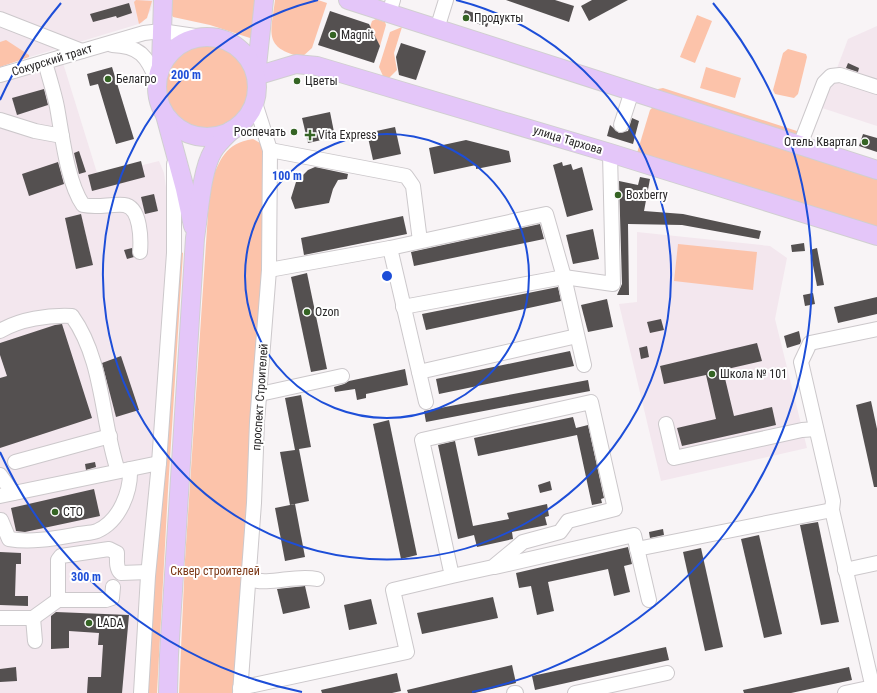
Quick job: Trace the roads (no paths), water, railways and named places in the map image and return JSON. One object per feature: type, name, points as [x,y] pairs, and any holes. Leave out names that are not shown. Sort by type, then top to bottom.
[{"type":"main road","points":[[163,0],[159,104],[172,123],[190,134],[211,137],[232,130]]},
{"type":"main road","points":[[256,76],[264,0]]},
{"type":"main road","points":[[348,0],[391,7],[437,29],[877,170]]},
{"type":"main road","points":[[159,73],[168,54],[189,40],[202,37],[222,39],[240,49],[250,61],[256,76],[258,89],[255,103],[249,114],[242,123],[232,130],[219,143],[209,159],[195,238],[169,655],[168,693]]},
{"type":"main road","name":"улица Тархова","points":[[256,76],[296,64],[317,66],[610,153],[877,236]]},
{"type":"main road","points":[[165,114],[185,189],[195,238]]},
{"type":"street","points":[[437,29],[446,0]]},
{"type":"street","points":[[0,19],[82,51]]},
{"type":"street","name":"Сокурский тракт","points":[[0,75],[132,36],[161,31],[202,37]]},
{"type":"street","name":"Сокурский тракт","points":[[104,44],[127,45],[142,53],[150,65],[159,73]]},
{"type":"street","points":[[45,62],[78,198],[83,204],[91,206],[126,205],[131,208],[136,215],[141,236],[140,252]]},
{"type":"street","points":[[800,145],[824,83],[831,76],[840,75],[877,87]]},
{"type":"street","points":[[621,125],[632,91]]},
{"type":"street","name":"проспект Строителей","points":[[240,691],[254,503],[257,422],[269,270],[270,150],[255,103]]},
{"type":"street","points":[[0,120],[35,131],[62,136]]},
{"type":"street","points":[[141,693],[148,572],[159,463],[174,253],[174,150]]},
{"type":"street","points":[[270,150],[406,176],[414,186],[420,242]]},
{"type":"street","points":[[404,306],[564,277],[612,284],[610,153]]},
{"type":"street","points":[[269,270],[420,242],[546,214],[564,277],[584,365]]},
{"type":"street","points":[[390,248],[426,402]]},
{"type":"street","points":[[0,331],[13,323],[61,315],[72,316],[81,329],[90,352],[110,436],[130,482],[128,491],[120,507],[109,523],[97,531],[48,539],[20,541],[9,539],[1,520]]},
{"type":"street","points":[[845,693],[874,690],[832,510],[833,500],[801,362],[810,343],[877,329]]},
{"type":"street","points":[[419,372],[577,336]]},
{"type":"street","points":[[260,394],[342,376]]},
{"type":"street","points":[[452,576],[422,440],[591,402],[615,509],[568,521],[560,532],[522,542],[493,567]]},
{"type":"street","points":[[666,424],[674,458],[802,430],[816,429]]},
{"type":"street","points":[[15,462],[110,436]]},
{"type":"street","points":[[0,475],[6,495],[159,463]]},
{"type":"street","points":[[637,549],[832,510]]},
{"type":"street","points":[[240,691],[407,652],[393,590],[634,535],[649,600]]},
{"type":"street","points":[[58,600],[58,560],[61,556],[109,549],[117,553],[117,563],[121,573],[148,572]]},
{"type":"street","points":[[846,570],[877,563]]},
{"type":"street","points":[[248,579],[263,582],[306,577],[317,579]]},
{"type":"street","points":[[0,618],[33,618],[58,600],[106,600],[112,598],[113,587]]},
{"type":"street","points":[[33,618],[35,641]]},
{"type":"street","points":[[575,693],[667,673]]},
{"type":"place","name":"Продукты","points":[[466,18]]},
{"type":"place","name":"Magnit","points":[[333,35]]},
{"type":"place","name":"Белагро","points":[[108,79]]},
{"type":"place","name":"Цветы","points":[[297,81]]},
{"type":"place","name":"Роспечать","points":[[294,132]]},
{"type":"place","name":"Vita Express","points":[[310,135]]},
{"type":"place","name":"Отель Квартал","points":[[865,142]]},
{"type":"place","name":"Boxberry","points":[[618,195]]},
{"type":"place","name":"Ozon","points":[[307,312]]},
{"type":"place","name":"Школа № 101","points":[[712,374]]},
{"type":"place","name":"СТО","points":[[55,512]]},
{"type":"place","name":"LADA","points":[[89,623]]},
{"type":"park label","name":"Cквер cтроителей","points":[[215,571]]}]
